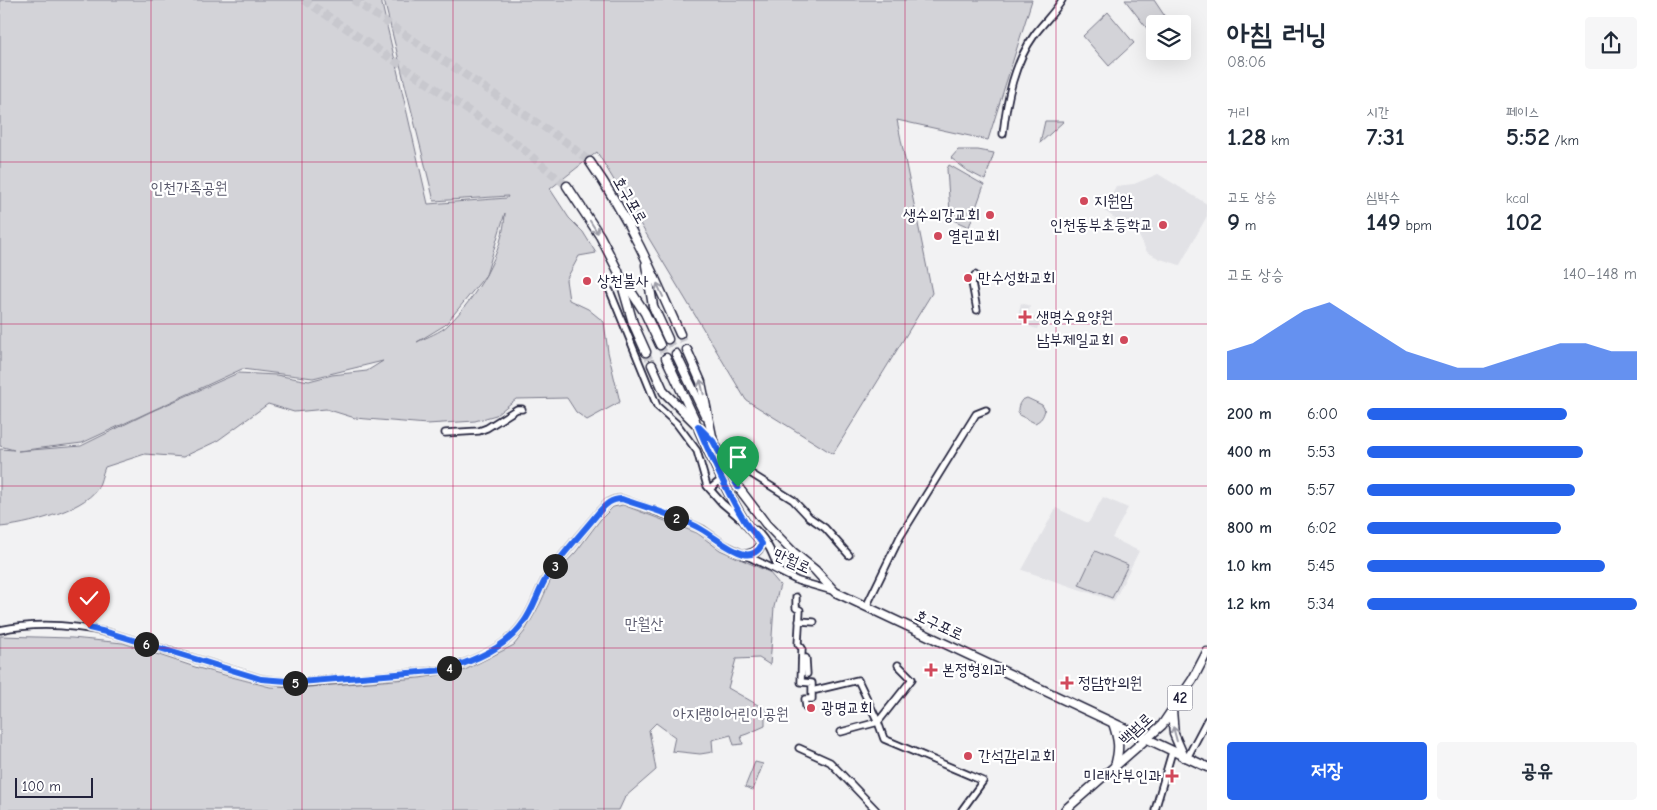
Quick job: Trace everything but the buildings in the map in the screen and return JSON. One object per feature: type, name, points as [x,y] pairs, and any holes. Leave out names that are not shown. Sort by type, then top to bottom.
[{"type":"main road","name":"호구포로","points":[[590,162],[607,187],[644,252],[680,334]]},
{"type":"main road","points":[[567,186],[600,236],[618,271],[645,313],[660,345]]},
{"type":"main road","name":"호구포로","points":[[644,252],[652,306],[668,338]]},
{"type":"main road","points":[[618,271],[633,323],[646,352]]},
{"type":"main road","name":"호구포로","points":[[687,350],[701,382],[713,441]]},
{"type":"main road","name":"호구포로","points":[[676,354],[710,426]]},
{"type":"main road","name":"호구포로","points":[[666,358],[698,426]]},
{"type":"main road","name":"호구포로","points":[[652,365],[664,392],[713,441],[738,487],[766,524],[793,552],[815,570],[835,592],[1207,767]]},
{"type":"main road","points":[[698,426],[721,480],[747,525],[762,544],[753,554],[745,555]]},
{"type":"main road","name":"백범로","points":[[1065,810],[1162,725],[1193,679],[1207,652]]},
{"type":"main road","points":[[1172,710],[1174,734],[1185,758]]},
{"type":"main road","points":[[1114,723],[1119,742],[1115,766]]},
{"type":"street","points":[[1003,134],[1009,91],[1020,61],[1034,35],[1062,0]]},
{"type":"street","points":[[975,275],[972,283],[977,310]]},
{"type":"street","points":[[610,291],[657,406],[677,424],[697,451],[710,489],[722,503],[765,539],[771,548],[779,571]]},
{"type":"street","points":[[445,433],[479,431],[517,409],[522,409]]},
{"type":"street","points":[[866,606],[900,537],[976,414],[986,410]]},
{"type":"street","points":[[746,458],[750,473],[793,500],[809,517],[825,528],[849,555]]},
{"type":"street","points":[[740,472],[748,468]]},
{"type":"street","points":[[710,489],[717,483]]},
{"type":"street","name":"만월로","points":[[0,630],[47,625],[89,628],[276,682],[300,682],[445,670],[500,646],[514,634],[524,623],[531,611],[548,575],[606,503],[622,499],[691,524],[745,555],[798,580],[835,592]]},
{"type":"street","points":[[796,596],[796,608],[800,610],[798,644],[802,648],[801,682],[812,683],[812,699],[806,699],[806,707]]},
{"type":"street","points":[[799,621],[814,622]]},
{"type":"street","points":[[802,658],[806,658],[807,674]]},
{"type":"street","points":[[842,732],[878,722],[912,679],[898,665]]},
{"type":"street","points":[[816,690],[858,680],[884,738],[983,781],[962,810]]},
{"type":"street","points":[[1185,758],[1207,720]]},
{"type":"street","points":[[799,748],[830,762],[876,810]]},
{"type":"street","points":[[1155,810],[1172,752]]},
{"type":"shaded area","name":"인천동부초등학교","points":[[1158,174],[1207,204],[1207,216],[1180,265],[1160,259],[1147,252],[1138,234],[1103,210],[1116,186],[1134,184]]},
{"type":"shaded area","name":"생명수요양원","points":[[1021,303],[1030,306],[1028,315],[1041,320],[1037,329],[1022,324],[1022,321],[1017,319]]},
{"type":"shaded area","points":[[1103,497],[1128,508],[1112,538],[1139,551],[1114,601],[1022,570],[1056,508],[1089,522]]},
{"type":"green space","name":"인천가족공원","points":[[0,0],[381,0],[428,204],[507,198],[508,196],[434,201],[384,0],[1032,0],[988,140],[897,120],[932,293],[833,454],[746,400],[597,152],[550,189],[569,218],[583,232],[596,253],[579,256],[566,280],[569,300],[588,309],[604,322],[608,352],[620,402],[587,420],[576,412],[567,398],[516,399],[496,415],[475,421],[427,424],[355,418],[326,409],[294,412],[268,404],[217,441],[183,457],[145,454],[105,467],[97,489],[90,497],[79,504],[52,516],[0,527],[0,449],[14,450],[0,446]],"holes":[[[505,213],[500,243],[486,274]],[[485,276],[469,302],[445,328],[417,342],[445,325]],[[383,361],[367,371],[332,375],[309,381],[276,375],[238,373],[150,412],[81,446],[18,451],[82,443],[242,369],[313,378]]]},
{"type":"green space","points":[[1125,0],[1154,0],[1164,15],[1146,15],[1146,27]]},
{"type":"green space","points":[[1108,12],[1134,43],[1109,66],[1083,36]]},
{"type":"green space","points":[[1045,121],[1064,121],[1040,143]]},
{"type":"green space","points":[[958,150],[978,150],[994,153],[985,180],[968,171],[951,158]]},
{"type":"green space","points":[[949,165],[984,185],[969,227],[953,220],[950,213],[947,169]]},
{"type":"green space","points":[[1027,398],[1042,405],[1045,410],[1042,418],[1035,423],[1019,415],[1018,409],[1020,404],[1022,400]]},
{"type":"green space","name":"만월산","points":[[623,505],[697,533],[720,550],[769,572],[780,585],[774,607],[770,665],[759,658],[736,659],[728,688],[772,713],[773,717],[765,718],[765,726],[741,736],[743,744],[734,745],[731,735],[712,740],[713,752],[700,754],[672,751],[675,737],[656,723],[649,730],[656,770],[625,797],[619,810],[0,810],[0,636],[72,638],[123,643],[198,668],[270,687],[297,688],[420,678],[463,671],[514,645],[525,631],[552,577],[576,552],[600,520],[613,507]]},
{"type":"green space","points":[[1095,551],[1128,565],[1112,598],[1079,585]]},
{"type":"green space","points":[[755,762],[763,764],[753,790],[745,787]]},
{"type":"tunnel","points":[[304,0],[512,140],[567,186]]},
{"type":"tunnel","points":[[353,0],[566,142],[590,162]]},
{"type":"tunnel","points":[[680,334],[687,350]]},
{"type":"tunnel","points":[[668,339],[676,354]]},
{"type":"tunnel","points":[[660,345],[666,358]]},
{"type":"tunnel","points":[[646,352],[652,365]]},
{"type":"place","name":"지원암","points":[[1084,201]]},
{"type":"place","name":"생수의강교회","points":[[990,215]]},
{"type":"place","name":"인천동부초등학교","points":[[1163,225]]},
{"type":"place","name":"열린교회","points":[[938,236]]},
{"type":"place","name":"만수성화교회","points":[[968,278]]},
{"type":"place","name":"상천불사","points":[[587,281]]},
{"type":"place","name":"생명수요양원","points":[[1025,317]]},
{"type":"place","name":"남부제일교회","points":[[1124,340]]},
{"type":"place","name":"본정형외과","points":[[931,670]]},
{"type":"place","name":"정담한의원","points":[[1067,683]]},
{"type":"place","name":"광명교회","points":[[811,708]]},
{"type":"place","name":"간석감리교회","points":[[968,756]]},
{"type":"place","name":"미래산부인과","points":[[1172,776]]},
{"type":"route","points":[[89,628],[276,682],[290,683],[445,670],[500,646],[514,634],[524,623],[531,611],[548,575],[606,503],[613,500],[622,499],[691,524],[745,555],[753,554],[760,548],[762,544],[758,537],[747,525],[721,480],[698,426],[713,441],[738,487]]},
{"type":"park label","name":"아지랭이어린이공원","points":[[731,714]]}]
